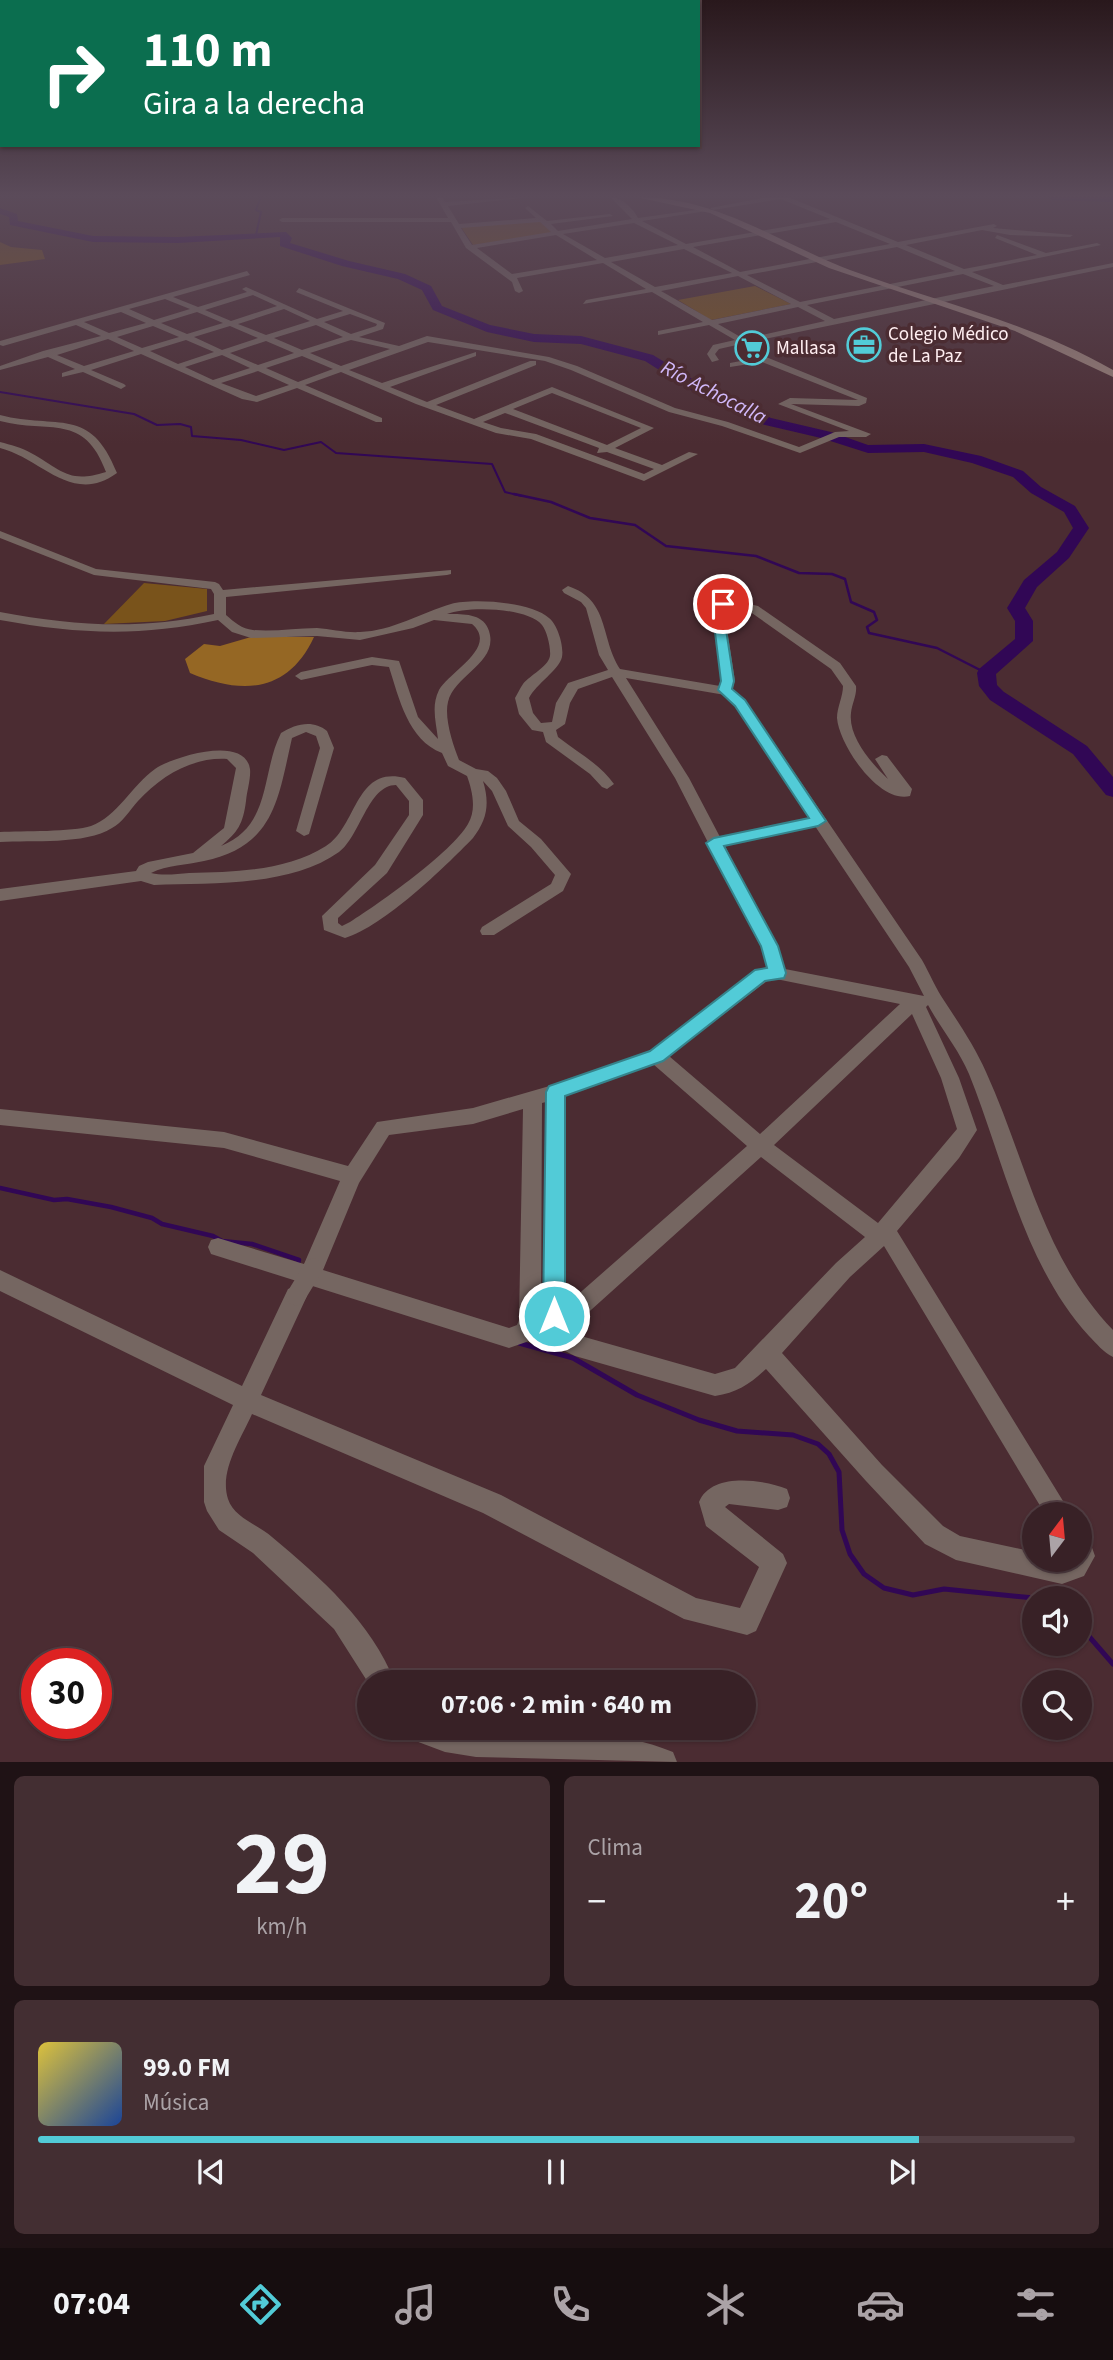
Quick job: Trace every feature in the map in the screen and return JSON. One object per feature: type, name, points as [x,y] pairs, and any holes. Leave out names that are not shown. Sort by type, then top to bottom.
[{"type":"main road","points":[[875,279],[1062,343],[1113,368]]},
{"type":"main road","points":[[940,300],[1065,349],[1113,374]]},
{"type":"street","points":[[3,343],[224,279]]},
{"type":"street","points":[[225,279],[350,337],[400,349]]},
{"type":"street","points":[[513,279],[519,292]]},
{"type":"street","points":[[77,322],[242,396],[257,399],[427,339],[547,359],[672,410],[725,424],[800,450],[838,434],[866,433],[783,404],[790,401],[859,403],[863,401],[862,398],[763,359],[742,341],[634,279]]},
{"type":"street","points":[[586,302],[710,279]]},
{"type":"street","points":[[749,279],[833,321]]},
{"type":"street","points":[[661,333],[921,279]]},
{"type":"street","points":[[983,279],[1002,287]]},
{"type":"street","points":[[715,360],[711,354],[716,347],[1041,279]]},
{"type":"street","points":[[214,383],[380,327],[381,323],[299,290]]},
{"type":"street","points":[[3,368],[253,293]]},
{"type":"street","points":[[165,296],[499,432],[533,436],[644,478],[693,454]]},
{"type":"street","points":[[65,375],[283,307]]},
{"type":"street","points":[[121,309],[379,420]]},
{"type":"street","points":[[177,367],[350,310]]},
{"type":"street","points":[[16,339],[27,344]]},
{"type":"street","points":[[37,349],[121,386]]},
{"type":"street","points":[[384,386],[473,354]]},
{"type":"street","points":[[733,365],[763,359]]},
{"type":"street","points":[[428,405],[533,363]]},
{"type":"street","points":[[474,422],[552,390],[649,428],[588,457]]},
{"type":"street","points":[[506,410],[662,469]]},
{"type":"street","points":[[0,418],[28,425],[77,427],[87,433],[107,457],[112,473],[85,480],[63,478],[30,455],[0,444]]},
{"type":"street","points":[[0,534],[94,572],[131,578],[207,583],[219,588],[220,616]]},
{"type":"street","points":[[220,594],[447,572]]},
{"type":"street","points":[[568,590],[585,599],[592,607],[605,655],[682,778],[769,946],[778,973]]},
{"type":"street","points":[[725,690],[727,681],[718,608],[727,604],[744,605],[759,611],[847,678],[851,688],[844,717],[847,732],[877,779],[893,791],[905,793],[905,789],[882,759]]},
{"type":"street","points":[[220,616],[236,629],[251,634],[317,632],[351,637],[369,635],[455,607],[489,606],[523,610],[545,620],[552,632],[556,656],[553,663],[529,685],[522,698],[531,723],[549,729],[561,720],[563,703],[573,686],[615,672],[725,690],[740,703],[916,964],[937,1005],[953,1026],[977,1072],[1025,1203],[1053,1266],[1085,1316],[1113,1346]]},
{"type":"street","points":[[0,616],[42,624],[118,632],[172,627],[220,616]]},
{"type":"street","points":[[433,616],[476,621],[482,626],[486,641],[482,653],[446,689],[440,705],[453,763],[473,773],[483,774],[492,781],[513,823],[536,843],[563,874],[557,887],[488,931]]},
{"type":"street","points":[[301,677],[372,661],[394,664],[412,718],[437,746],[448,750]]},
{"type":"street","points":[[142,876],[145,870],[153,866],[233,848],[248,837],[263,820],[286,736],[295,729],[306,727],[319,729],[326,736],[327,748],[304,831]]},
{"type":"street","points":[[549,729],[551,738],[595,771],[607,784]]},
{"type":"street","points":[[0,837],[91,832],[109,824],[147,782],[163,770],[197,757],[230,755],[238,759],[243,768],[231,830],[198,857]]},
{"type":"street","points":[[0,895],[142,876],[154,880],[262,875],[295,867],[341,842],[375,789],[388,780],[400,781],[416,800],[416,815],[381,869],[331,916],[332,929],[350,930],[433,866],[475,826],[481,804],[480,791],[473,773]]},
{"type":"street","points":[[714,843],[818,821]]},
{"type":"street","points":[[376,1670],[343,1620],[262,1544],[228,1521],[216,1502],[216,1466],[354,1176],[377,1135],[384,1128],[473,1116],[555,1092],[656,1056],[761,975],[778,973],[937,1005]]},
{"type":"street","points":[[555,1328],[708,1195],[915,1001]]},
{"type":"street","points":[[555,1092],[555,1328],[575,1345],[715,1385],[730,1383],[743,1376],[882,1233],[957,1146],[967,1130],[950,1078],[915,1001]]},
{"type":"street","points":[[656,1056],[760,1145],[882,1233],[1051,1502]]},
{"type":"street","points":[[218,1247],[311,1271],[509,1338],[524,1332],[530,1320],[533,1099]]},
{"type":"street","points":[[0,1117],[224,1140],[354,1176]]},
{"type":"street","points":[[0,1280],[248,1401],[492,1504],[694,1611],[747,1622],[774,1563],[715,1517],[711,1502],[726,1492],[779,1498]]},
{"type":"street","points":[[766,1353],[874,1474],[934,1535],[956,1548],[1022,1562]]},
{"type":"street","points":[[450,1740],[466,1743],[546,1743],[611,1749],[663,1762]]},
{"type":"shaded area","points":[[755,286],[791,304],[711,320],[678,300]]},
{"type":"shaded area","points":[[144,583],[207,589],[207,611],[165,621],[104,624]]},
{"type":"shaded area","points":[[251,637],[314,637],[303,656],[291,669],[277,679],[262,684],[228,685],[190,673],[185,659],[204,644],[220,646]]},
{"type":"waterway","name":"Río Achocalla","points":[[408,279],[427,288],[437,308],[487,328],[534,338],[581,340],[649,358],[699,389],[766,421],[826,435],[849,444],[868,449],[924,448],[976,459],[1018,474],[1036,490],[1070,509],[1081,528],[1063,555],[1030,584],[1016,608],[1024,621],[1024,641],[986,673],[988,686],[997,696],[1080,750],[1113,790]]},
{"type":"waterway","points":[[0,392],[134,414],[157,425],[180,424],[191,427],[192,436],[241,440],[284,450],[321,442],[336,453],[492,464],[505,492],[522,496]]},
{"type":"waterway","points":[[514,494],[551,502],[590,518],[635,525],[666,546],[756,556],[799,573],[832,574],[845,579],[851,602],[874,612],[877,620],[867,627],[869,633],[937,648],[986,673]]},
{"type":"waterway","points":[[0,1188],[54,1200],[67,1199],[111,1207],[152,1218],[162,1224],[213,1236],[222,1241],[252,1244],[299,1260],[297,1267]]},
{"type":"waterway","points":[[519,1343],[573,1358],[637,1395],[699,1420],[737,1431],[793,1435],[818,1444],[829,1454],[839,1472],[842,1530],[850,1554],[864,1574],[884,1588],[913,1595],[944,1589],[1022,1597]]},
{"type":"waterway","points":[[1092,1640],[1113,1664]]},
{"type":"place","name":"Colegio Médico de La Paz","points":[[864,345]]},
{"type":"place","name":"Mallasa","points":[[752,348]]},
{"type":"route","points":[[554,1316],[555,1092],[656,1056],[761,975],[778,973],[776,960],[714,843],[818,821],[740,703],[725,690],[727,681],[718,617],[718,608],[723,604]]}]
